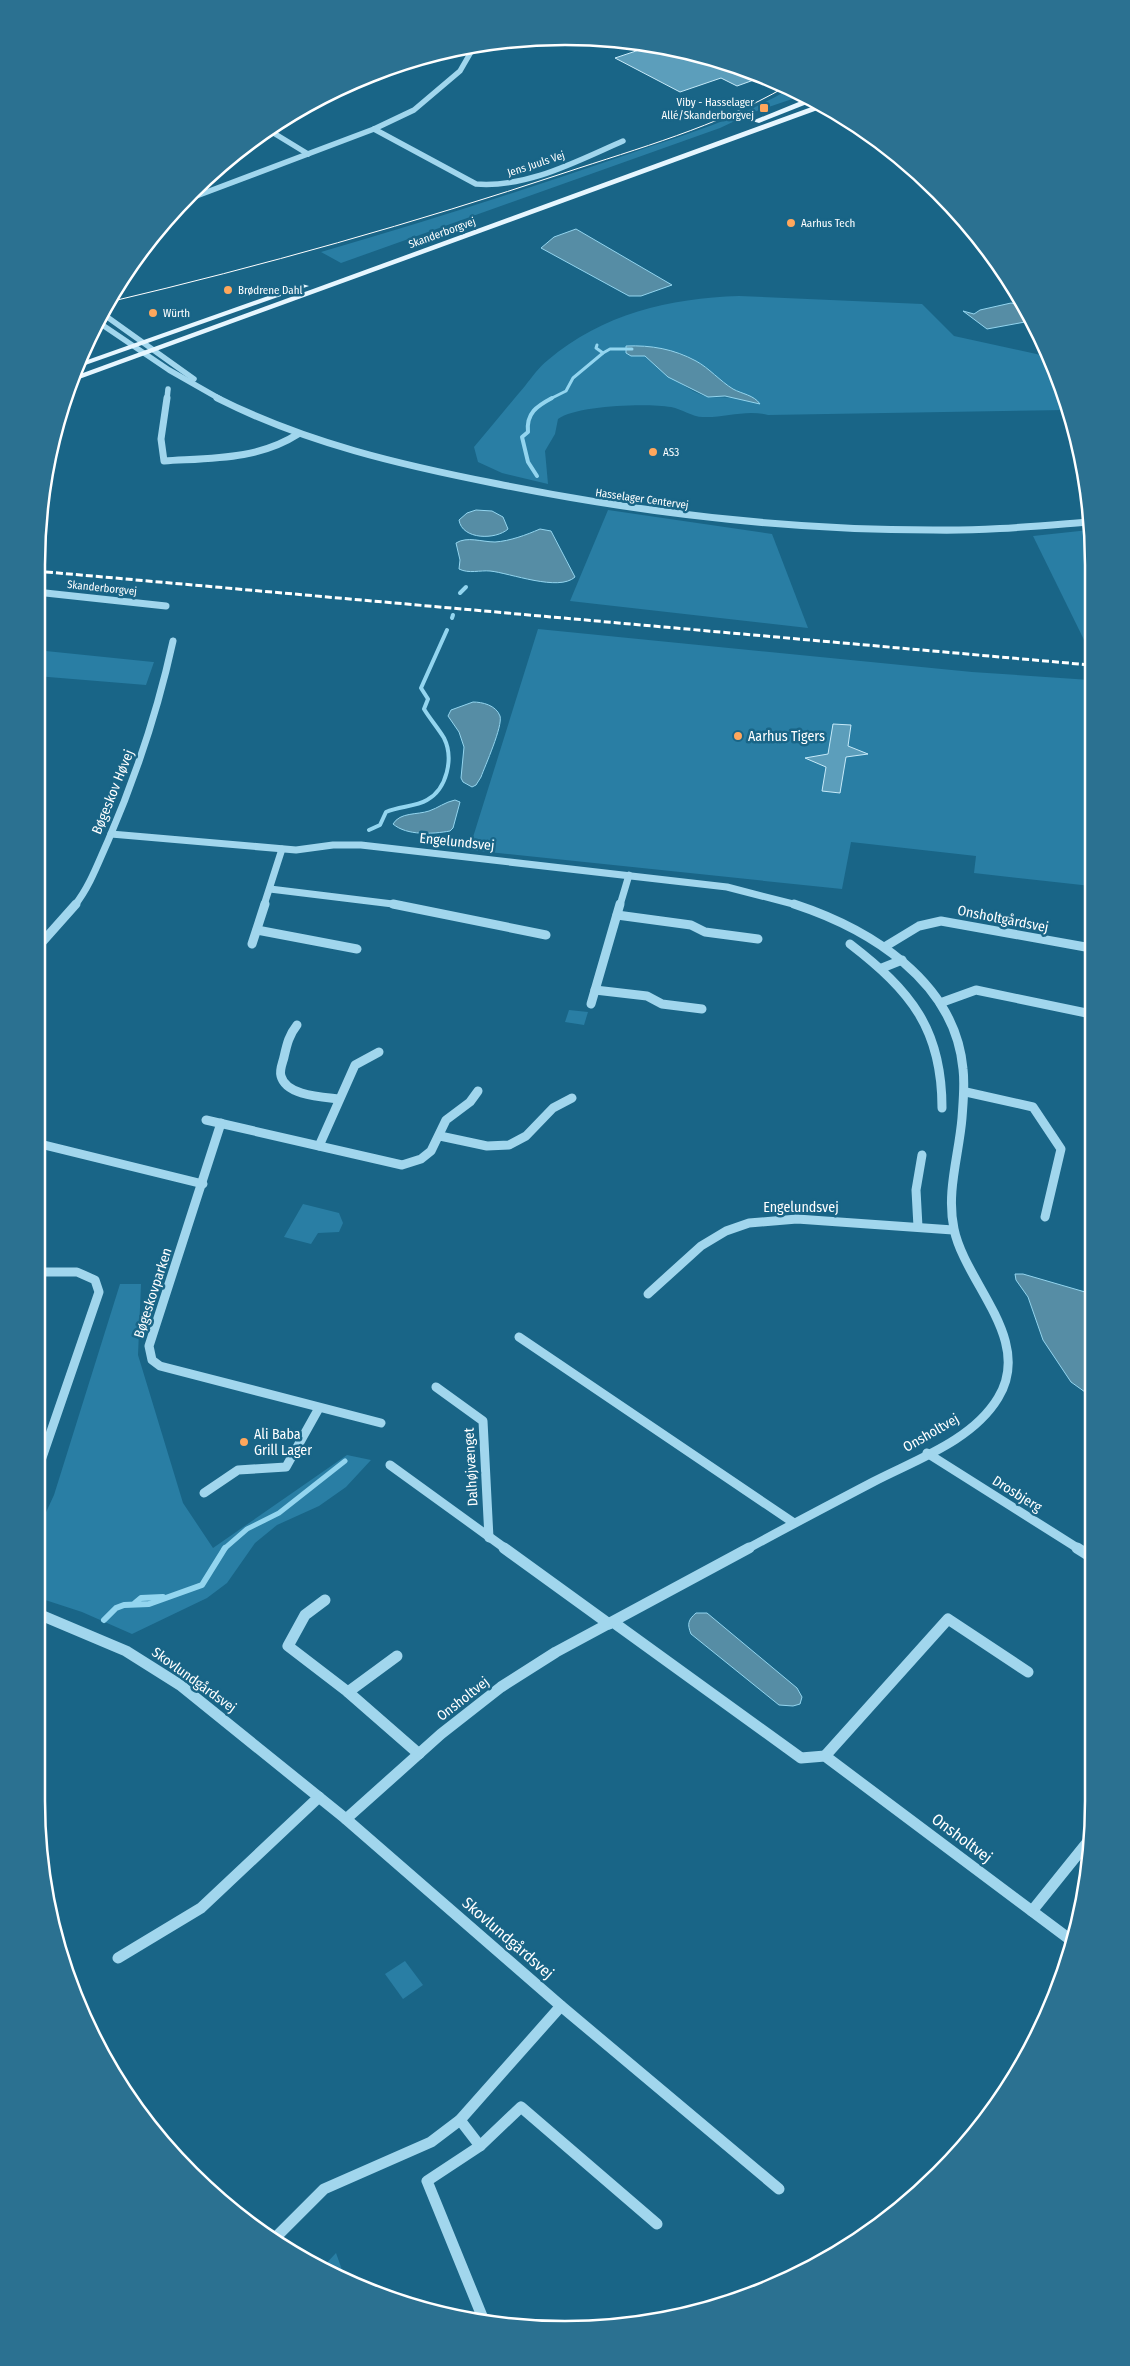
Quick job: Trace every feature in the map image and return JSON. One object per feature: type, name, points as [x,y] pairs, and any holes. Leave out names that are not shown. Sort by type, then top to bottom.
[{"type":"main road","name":"Skanderborgvej","points":[[82,375],[142,348],[265,300],[722,135],[803,103]]},
{"type":"main road","name":"Skanderborgvej","points":[[86,364],[142,348],[814,109]]},
{"type":"street","points":[[199,195],[374,129],[414,110],[440,90],[460,71],[470,54]]},
{"type":"street","name":"Jens Juuls Vej","points":[[374,129],[476,184],[490,186],[504,185],[564,166],[623,141]]},
{"type":"street","points":[[274,134],[308,154]]},
{"type":"street","points":[[108,318],[142,348]]},
{"type":"street","points":[[104,326],[142,348]]},
{"type":"street","name":"Hasselager Centervej","points":[[142,348],[209,392],[248,414],[298,434],[378,457],[522,490],[606,504],[726,520],[810,527],[882,529],[985,528],[1083,522]]},
{"type":"street","name":"Hasselager Centervej","points":[[142,348],[201,384],[209,392]]},
{"type":"street","points":[[168,389],[161,439],[164,462],[249,454],[282,445],[298,434]]},
{"type":"street","name":"Skanderborgvej","points":[[45,593],[166,606]]},
{"type":"street","name":"Bøgeskov Høvej","points":[[45,932],[73,909],[85,891],[111,834],[143,754],[162,691],[173,640]]},
{"type":"street","name":"Engelundsvej","points":[[111,834],[282,849],[361,845],[728,887],[779,897],[818,910],[886,946],[920,978],[952,1022],[964,1062],[966,1092],[951,1199],[953,1230],[964,1261],[980,1291]]},
{"type":"street","points":[[252,944],[282,849]]},
{"type":"street","points":[[591,1004],[629,875]]},
{"type":"street","points":[[270,888],[399,905],[546,935]]},
{"type":"street","points":[[617,915],[691,925],[705,932],[758,939]]},
{"type":"street","name":"Onsholtgårdsvej","points":[[886,946],[919,926],[941,921],[1085,947]]},
{"type":"street","points":[[257,930],[357,949]]},
{"type":"street","points":[[850,944],[882,968],[918,1010],[934,1041],[942,1075],[942,1108]]},
{"type":"street","points":[[882,968],[902,960]]},
{"type":"street","points":[[595,990],[647,996],[662,1004],[702,1009]]},
{"type":"street","points":[[940,1003],[976,990],[1085,1013]]},
{"type":"street","points":[[296,1025],[289,1036],[280,1074],[281,1080],[290,1088],[339,1099]]},
{"type":"street","points":[[318,1146],[355,1065],[379,1052]]},
{"type":"street","points":[[206,1120],[402,1165],[421,1161],[427,1157],[440,1136],[446,1120],[470,1104],[478,1091]]},
{"type":"street","points":[[966,1092],[1034,1107],[1061,1149],[1045,1218]]},
{"type":"street","points":[[440,1136],[487,1146],[509,1144],[526,1136],[553,1108],[572,1098]]},
{"type":"street","name":"Bøgeskovparken","points":[[221,1123],[203,1184],[149,1346],[152,1360],[160,1366],[319,1408],[381,1422]]},
{"type":"street","points":[[45,1145],[203,1184]]},
{"type":"street","points":[[918,1227],[916,1190],[922,1155]]},
{"type":"street","name":"Engelundsvej","points":[[648,1294],[680,1264],[710,1241],[736,1226],[761,1220],[781,1218],[953,1230]]},
{"type":"street","points":[[45,1272],[84,1274],[95,1280],[99,1292],[45,1449]]},
{"type":"street","name":"Onsholtvej","points":[[346,1819],[419,1754],[500,1688],[611,1623],[966,1432],[997,1402],[1006,1383],[1009,1357],[1006,1338],[980,1291]]},
{"type":"street","points":[[519,1337],[794,1523]]},
{"type":"street","name":"Dalhøjvænget","points":[[436,1387],[483,1421],[489,1538]]},
{"type":"street","points":[[204,1494],[238,1470],[286,1467],[292,1460],[319,1408]]},
{"type":"street","name":"Drosbjerg","points":[[927,1453],[1085,1553]]},
{"type":"street","name":"Dalhøjvænget","points":[[390,1465],[489,1538],[611,1623]]},
{"type":"street","points":[[325,1600],[305,1615],[288,1646],[348,1692],[419,1754]]},
{"type":"street","name":"Skovlundgårdsvej","points":[[45,1617],[126,1651],[150,1665],[224,1720],[319,1796],[779,2190]]},
{"type":"street","points":[[611,1623],[801,1758],[825,1756],[948,1619],[1028,1672]]},
{"type":"street","points":[[348,1692],[397,1656]]},
{"type":"street","name":"Onsholtvej","points":[[825,1756],[1067,1937]]},
{"type":"street","points":[[118,1958],[201,1908],[319,1796]]},
{"type":"street","points":[[1032,1911],[1083,1848]]},
{"type":"street","points":[[278,2235],[324,2189],[431,2142],[460,2120],[562,2006]]},
{"type":"street","points":[[481,2314],[427,2181],[480,2146],[521,2107],[657,2224]]},
{"type":"street","points":[[460,2120],[480,2146]]},
{"type":"shaded area","points":[[782,93],[794,98],[754,112],[720,128],[341,263],[321,252],[508,194],[685,135],[728,119]]},
{"type":"shaded area","points":[[576,229],[672,285],[641,296],[629,296],[541,248],[554,237]]},
{"type":"shaded area","points":[[739,296],[922,304],[954,336],[1040,355],[1061,410],[768,415],[744,413],[703,417],[671,407],[646,405],[613,406],[567,414],[558,419],[555,434],[545,451],[548,484],[502,473],[478,462],[474,447],[548,360],[569,344],[614,320],[662,305],[688,300]],"holes":[[[638,346],[661,348],[691,358],[738,392],[754,398],[752,401],[703,395],[667,374],[645,356],[637,356]]]},
{"type":"shaded area","points":[[1011,303],[1015,304],[1024,322],[987,329],[963,311],[974,314],[980,310]]},
{"type":"shaded area","points":[[626,346],[644,346],[679,353],[701,364],[733,389],[751,397],[760,404],[725,396],[708,397],[668,377],[645,356],[631,356],[626,353]]},
{"type":"shaded area","points":[[476,510],[492,511],[503,517],[508,529],[503,533],[488,536],[473,535],[466,531],[461,527],[459,520],[467,513]]},
{"type":"shaded area","points":[[608,510],[772,534],[808,628],[570,601]]},
{"type":"shaded area","points":[[540,529],[551,531],[575,577],[558,583],[499,572],[471,572],[459,569],[460,560],[456,543],[460,541],[495,542],[518,537]]},
{"type":"shaded area","points":[[1084,531],[1085,642],[1033,536]]},
{"type":"shaded area","points":[[538,629],[972,672],[1085,680],[1085,885],[974,873],[976,856],[851,842],[842,889],[469,850]]},
{"type":"shaded area","points":[[45,651],[154,662],[146,685],[45,677]]},
{"type":"shaded area","points":[[473,702],[495,709],[500,716],[500,721],[481,777],[476,785],[472,787],[463,782],[461,778],[464,747],[459,732],[448,716],[451,710]]},
{"type":"shaded area","points":[[455,800],[460,802],[453,828],[450,831],[436,833],[413,832],[405,831],[393,824],[400,817],[429,811]]},
{"type":"shaded area","points":[[569,1010],[588,1012],[584,1025],[565,1022]]},
{"type":"shaded area","points":[[303,1204],[339,1213],[343,1223],[339,1232],[318,1233],[311,1244],[284,1237]]},
{"type":"shaded area","points":[[1015,1274],[1023,1274],[1085,1292],[1085,1392],[1071,1382],[1043,1340],[1028,1297],[1016,1280]]},
{"type":"shaded area","points":[[120,1284],[141,1284],[138,1355],[183,1503],[213,1548],[347,1455],[371,1460],[346,1487],[319,1506],[277,1525],[255,1543],[227,1583],[207,1598],[132,1634],[82,1612],[45,1600],[45,1514],[54,1495]]},
{"type":"shaded area","points":[[696,1613],[707,1613],[797,1688],[802,1697],[800,1704],[793,1706],[779,1705],[691,1634],[689,1622]]},
{"type":"shaded area","points":[[405,1961],[423,1985],[403,1999],[385,1974]]},
{"type":"shaded area","points":[[336,2253],[342,2270],[335,2267],[327,2263]]},
{"type":"building","points":[[639,50],[700,63],[752,81],[737,86],[721,78],[680,92],[615,58]]},
{"type":"building","name":"Aarhus Tigers","points":[[833,724],[851,725],[848,746],[868,754],[846,757],[840,793],[822,791],[826,767],[805,758],[828,754]]},
{"type":"waterway","points":[[597,345],[596,348],[603,353]]},
{"type":"waterway","points":[[603,353],[610,349],[632,349]]},
{"type":"waterway","points":[[552,398],[566,391],[573,378],[603,353]]},
{"type":"waterway","points":[[537,476],[528,462],[522,437],[528,432],[529,420],[534,411],[552,398]]},
{"type":"waterway","points":[[460,593],[466,587]]},
{"type":"waterway","points":[[369,830],[380,825],[386,812],[427,800],[434,795],[444,781],[448,764],[447,746],[444,738],[424,709],[428,699],[421,688],[447,630]]},
{"type":"waterway","points":[[225,1548],[247,1529],[279,1513],[345,1461]]},
{"type":"waterway","points":[[104,1620],[116,1608],[124,1605],[149,1604],[202,1585],[225,1548]]},
{"type":"waterway","points":[[135,1603],[141,1598],[163,1597]]},
{"type":"tram line","points":[[118,300],[224,274],[338,243],[508,191],[677,136],[732,114],[777,91]]},
{"type":"railway","points":[[45,572],[1085,665]]},
{"type":"place","name":"Viby - Hasselager Allé/Skanderborgvej","points":[[764,108]]},
{"type":"place","name":"Aarhus Tech","points":[[791,223]]},
{"type":"place","name":"Brødrene Dahl","points":[[228,290]]},
{"type":"place","name":"Würth","points":[[153,313]]},
{"type":"place","name":"AS3","points":[[653,452]]},
{"type":"place","name":"Aarhus Tigers","points":[[738,736]]},
{"type":"place","name":"Ali Baba Grill Lager","points":[[244,1442]]}]
